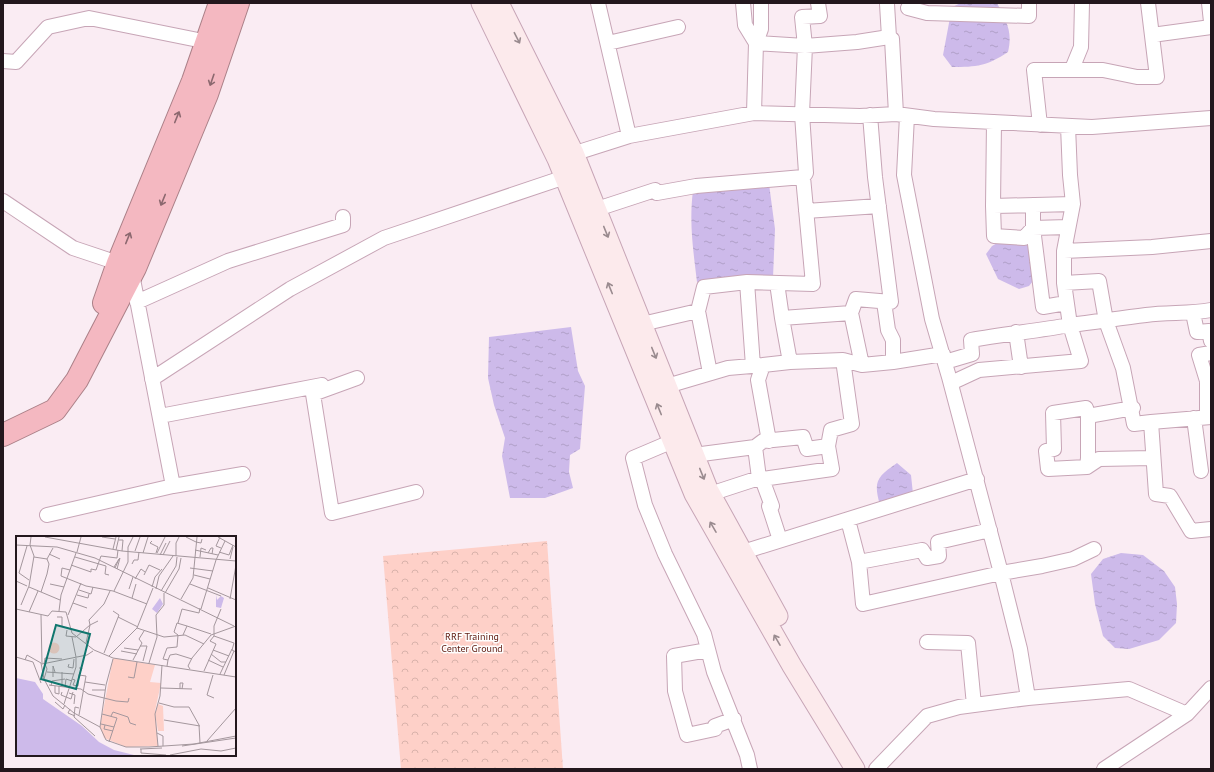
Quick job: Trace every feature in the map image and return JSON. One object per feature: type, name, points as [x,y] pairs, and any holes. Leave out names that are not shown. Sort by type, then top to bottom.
[{"type":"highway","points":[[3,435],[55,410],[77,380],[125,268],[206,94],[215,44],[220,3]]},
{"type":"highway","points":[[215,44],[238,3]]},
{"type":"street","points":[[481,3],[568,169],[694,494],[792,666],[852,762]]},
{"type":"street","points":[[152,378],[290,289],[384,238],[568,169],[574,153],[499,3]]},
{"type":"street","points":[[598,3],[629,136]]},
{"type":"street","points":[[743,3],[745,24],[756,44]]},
{"type":"street","points":[[754,113],[756,44],[761,29],[761,3]]},
{"type":"street","points":[[710,373],[698,311],[704,287],[747,282],[813,284],[803,178],[806,173],[802,114],[805,46],[802,17],[820,16],[818,3]]},
{"type":"street","points":[[1028,698],[1020,649],[1001,572],[951,383],[932,319],[904,175],[902,115],[892,39],[889,37],[887,4],[909,6],[927,13],[1029,16],[1029,3]]},
{"type":"street","points":[[1072,69],[1081,47],[1082,3]]},
{"type":"street","points":[[1040,125],[1034,70],[1103,70],[1138,77],[1157,77],[1148,3]]},
{"type":"street","points":[[1209,3],[1211,22]]},
{"type":"street","points":[[3,61],[16,62],[48,27],[89,18],[215,44]]},
{"type":"street","points":[[608,43],[678,27]]},
{"type":"street","points":[[1152,35],[1211,27]]},
{"type":"street","points":[[756,44],[805,46],[857,42],[889,37]]},
{"type":"street","points":[[574,153],[629,136],[754,113],[902,115],[1092,128],[1211,118]]},
{"type":"street","points":[[862,365],[851,313],[856,299],[891,302],[879,206],[870,115]]},
{"type":"street","points":[[994,122],[994,236],[1024,238],[1033,228],[1068,227]]},
{"type":"street","points":[[951,383],[979,370],[1081,361],[1070,325],[1064,283],[1064,251],[1073,204],[1068,126]]},
{"type":"street","points":[[568,169],[597,209],[710,494],[822,695],[852,762]]},
{"type":"street","points":[[597,209],[655,190],[657,193],[696,186],[803,178]]},
{"type":"street","points":[[3,201],[73,248],[125,268],[137,302],[173,486]]},
{"type":"street","points":[[993,206],[1073,204]]},
{"type":"street","points":[[1033,205],[1033,228],[1043,307],[1066,303]]},
{"type":"street","points":[[806,211],[879,206]]},
{"type":"street","points":[[137,302],[228,261],[343,225],[343,217]]},
{"type":"street","points":[[1064,251],[1152,247],[1211,240]]},
{"type":"street","points":[[1064,283],[1099,281],[1106,321],[1123,368],[1133,408],[1134,424],[1204,417]]},
{"type":"street","points":[[747,282],[758,365],[758,380],[769,440]]},
{"type":"street","points":[[777,283],[790,362]]},
{"type":"street","points":[[884,302],[888,330],[893,340],[893,362]]},
{"type":"street","points":[[667,386],[728,368],[790,362],[843,360],[862,365],[944,358],[972,354],[971,340],[1016,332],[1044,330],[1070,325],[1147,315],[1180,312],[1193,313],[1211,310]]},
{"type":"street","points":[[642,324],[698,311]]},
{"type":"street","points":[[782,318],[851,313]]},
{"type":"street","points":[[1193,313],[1197,332],[1209,331],[1211,341]]},
{"type":"street","points":[[1016,332],[1021,367]]},
{"type":"street","points":[[1201,471],[1206,380],[1199,355],[1211,353]]},
{"type":"street","points":[[710,494],[761,478],[832,469],[828,446],[831,430],[852,424],[843,360]]},
{"type":"street","points":[[160,416],[361,377],[313,394],[332,513],[416,492]]},
{"type":"street","points":[[1087,467],[1088,416],[1086,408],[1053,413],[1054,449],[1046,450],[1048,469],[1087,467],[1100,459],[1153,458]]},
{"type":"street","points":[[1088,416],[1133,408]]},
{"type":"street","points":[[1151,422],[1156,494],[1170,496],[1190,531],[1211,530]]},
{"type":"street","points":[[694,455],[755,447],[763,441],[769,440],[803,437],[807,449],[828,446]]},
{"type":"street","points":[[673,441],[633,458],[648,512],[664,554],[704,634],[714,672],[747,755],[750,769]]},
{"type":"street","points":[[755,447],[761,478],[772,506],[769,506],[780,540]]},
{"type":"street","points":[[47,515],[173,486],[243,474]]},
{"type":"street","points":[[743,552],[976,479]]},
{"type":"street","points":[[848,520],[859,562],[863,604],[1001,572],[1042,566],[1073,559],[1094,549]]},
{"type":"street","points":[[859,562],[922,550],[927,558],[939,556],[938,542],[990,530]]},
{"type":"street","points":[[927,642],[968,643],[974,705]]},
{"type":"street","points":[[708,650],[674,656],[675,691],[687,735],[715,729],[715,726],[734,719]]},
{"type":"street","points":[[1104,769],[1187,714],[1211,688]]},
{"type":"street","points":[[876,769],[927,716],[974,705],[1028,698],[1129,689],[1187,714]]},
{"type":"green space","name":"RRF Training Center Ground","points":[[547,541],[563,769],[401,769],[383,556]]},
{"type":"water","points":[[961,3],[997,3],[1008,26],[1010,38],[1008,52],[982,65],[952,67],[943,55],[952,7]]},
{"type":"water","points":[[769,184],[775,229],[773,278],[727,278],[697,282],[691,225],[693,190]]},
{"type":"water","points":[[1001,241],[1026,243],[1031,252],[1033,281],[1029,286],[1019,289],[998,279],[986,254],[992,246]]},
{"type":"water","points":[[571,327],[578,371],[585,386],[580,449],[570,455],[569,472],[573,488],[545,498],[510,498],[502,456],[505,438],[494,405],[488,378],[489,337]]},
{"type":"water","points":[[897,463],[911,475],[913,494],[880,505],[877,490],[878,480],[885,472]]},
{"type":"water","points":[[1121,553],[1143,555],[1164,571],[1175,587],[1177,604],[1176,623],[1159,640],[1129,649],[1115,648],[1103,636],[1095,604],[1091,574],[1103,559]]}]
